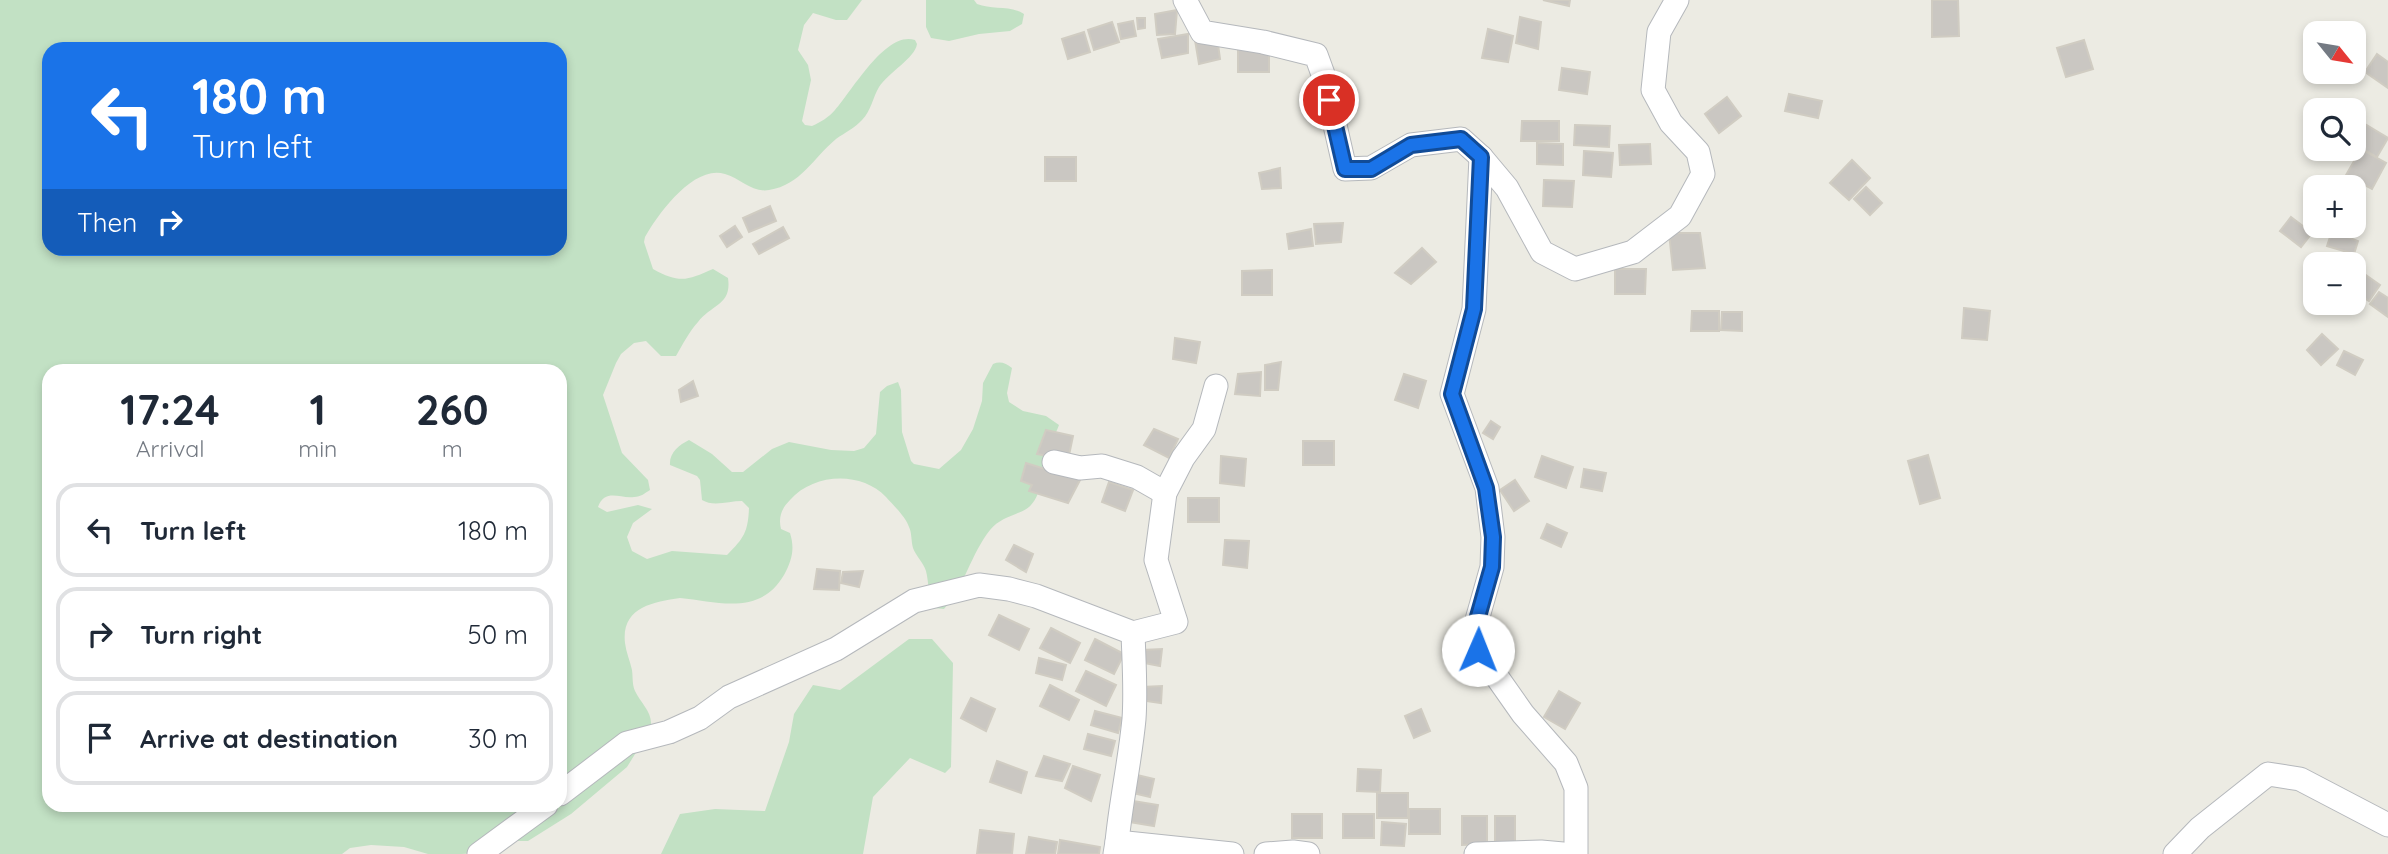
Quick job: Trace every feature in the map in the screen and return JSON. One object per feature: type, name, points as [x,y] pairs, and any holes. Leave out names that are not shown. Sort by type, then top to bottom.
[{"type":"street","points":[[1185,0],[1202,32],[1263,42],[1316,55],[1324,76],[1345,169],[1371,169],[1411,145],[1461,139],[1481,157],[1507,188],[1542,252],[1574,269],[1633,253],[1680,215],[1703,174],[1698,152],[1671,123],[1653,90],[1659,32],[1677,0]]},
{"type":"street","points":[[1481,157],[1474,309],[1452,394],[1486,488],[1493,537],[1492,567],[1477,620],[1478,650],[1523,714],[1566,763],[1576,788],[1576,854]]},
{"type":"street","points":[[567,789],[627,743],[669,732],[700,718],[729,697],[836,649],[914,601],[979,585],[1036,596],[1133,633],[1175,622],[1156,560],[1165,493],[1182,458],[1204,429],[1216,386]]},
{"type":"street","points":[[1054,462],[1080,468],[1102,466],[1137,477],[1165,493]]},
{"type":"street","points":[[1133,633],[1134,716],[1128,779],[1121,805],[1116,848],[1232,854]]},
{"type":"street","points":[[2175,854],[2200,828],[2268,774],[2300,779],[2388,825]]},
{"type":"street","points":[[479,854],[536,812]]},
{"type":"street","points":[[1266,854],[1308,854]]},
{"type":"street","points":[[1476,854],[1563,854]]},
{"type":"green space","points":[[0,0],[862,0],[847,20],[836,20],[813,13],[804,25],[798,50],[808,65],[811,80],[802,121],[805,125],[812,126],[833,113],[881,53],[904,39],[915,40],[915,49],[879,87],[862,120],[836,139],[798,177],[780,187],[763,190],[725,174],[701,176],[678,193],[645,237],[644,242],[653,269],[670,277],[684,279],[713,269],[728,278],[727,294],[703,316],[676,356],[661,356],[646,341],[634,343],[621,354],[603,395],[622,453],[648,480],[650,490],[636,497],[609,496],[601,501],[598,507],[607,512],[638,505],[652,509],[633,523],[627,537],[632,551],[647,559],[672,551],[727,555],[744,534],[749,508],[742,501],[716,503],[702,500],[700,480],[697,476],[670,465],[673,453],[682,444],[689,440],[712,454],[732,472],[743,472],[772,449],[789,442],[831,450],[854,451],[864,448],[876,434],[880,392],[898,382],[901,390],[902,432],[911,461],[939,469],[961,450],[973,429],[982,401],[983,383],[993,364],[998,363],[1012,368],[1007,393],[1009,402],[1023,411],[1046,416],[1059,425],[1045,455],[1035,500],[1027,508],[1000,521],[990,530],[944,609],[934,608],[926,571],[913,548],[911,532],[899,511],[886,497],[876,489],[851,479],[824,480],[812,484],[800,491],[783,510],[780,517],[781,529],[790,533],[792,554],[784,575],[774,588],[763,596],[738,603],[680,598],[649,605],[633,614],[625,631],[625,643],[634,688],[651,719],[650,730],[627,767],[571,814],[528,841],[514,841],[475,853],[428,854],[404,847],[371,845],[350,848],[342,854],[0,854]]},
{"type":"green space","points":[[926,0],[974,0],[983,6],[1013,9],[1024,14],[1022,24],[1010,31],[949,41],[931,38],[926,27]]},
{"type":"green space","points":[[909,639],[932,639],[953,663],[951,767],[945,773],[910,758],[873,797],[863,854],[661,854],[680,814],[715,809],[765,811],[789,742],[794,714],[813,685],[840,690]]},
{"type":"building","points":[[1543,0],[1570,0],[1569,6]]},
{"type":"building","points":[[1932,0],[1958,0],[1959,36],[1932,37]]},
{"type":"building","points":[[1177,10],[1175,34],[1157,35],[1155,14]]},
{"type":"building","points":[[1520,17],[1541,22],[1538,49],[1516,43]]},
{"type":"building","points":[[1137,18],[1145,18],[1145,28],[1138,29]]},
{"type":"building","points":[[1133,21],[1136,36],[1121,39],[1118,24]]},
{"type":"building","points":[[1112,22],[1119,42],[1094,50],[1088,30]]},
{"type":"building","points":[[1488,29],[1513,36],[1508,62],[1482,58]]},
{"type":"building","points":[[1084,32],[1090,52],[1068,59],[1062,39]]},
{"type":"building","points":[[1188,34],[1188,53],[1162,58],[1158,39]]},
{"type":"building","points":[[1217,37],[1220,59],[1199,64],[1195,40]]},
{"type":"building","points":[[2084,40],[2093,69],[2066,77],[2057,48]]},
{"type":"building","points":[[1238,47],[1269,47],[1269,72],[1238,72]]},
{"type":"building","points":[[2377,54],[2388,62],[2388,88],[2366,73]]},
{"type":"building","points":[[1562,68],[1590,72],[1587,94],[1559,90]]},
{"type":"building","points":[[1789,94],[1822,101],[1818,118],[1785,111]]},
{"type":"building","points":[[1727,97],[1741,116],[1719,133],[1705,114]]},
{"type":"building","points":[[1522,121],[1559,121],[1559,141],[1521,141]]},
{"type":"building","points":[[1575,125],[1610,126],[1609,147],[1574,145]]},
{"type":"building","points":[[2366,125],[2388,138],[2377,157],[2366,151]]},
{"type":"building","points":[[1537,143],[1563,144],[1563,165],[1537,164]]},
{"type":"building","points":[[1650,144],[1651,164],[1620,165],[1619,145]]},
{"type":"building","points":[[1584,151],[1613,153],[1611,177],[1583,175]]},
{"type":"building","points":[[2366,152],[2386,163],[2372,189],[2366,186],[2366,175],[2346,175],[2354,161],[2366,161]]},
{"type":"building","points":[[1045,157],[1076,157],[1076,181],[1045,181]]},
{"type":"building","points":[[1852,160],[1870,178],[1849,200],[1830,183]]},
{"type":"building","points":[[1280,168],[1281,188],[1262,189],[1259,173]]},
{"type":"building","points":[[1544,180],[1574,181],[1572,207],[1543,206]]},
{"type":"building","points":[[1866,187],[1882,203],[1870,215],[1854,199]]},
{"type":"building","points":[[770,206],[776,221],[749,232],[743,218]]},
{"type":"building","points":[[2291,217],[2303,226],[2303,238],[2308,238],[2301,247],[2280,231]]},
{"type":"building","points":[[1343,223],[1341,242],[1316,244],[1314,224]]},
{"type":"building","points":[[735,226],[742,237],[727,247],[720,236]]},
{"type":"building","points":[[783,227],[789,238],[759,254],[753,244]]},
{"type":"building","points":[[1311,229],[1313,246],[1289,249],[1287,234]]},
{"type":"building","points":[[1669,233],[1700,233],[1705,268],[1673,270]]},
{"type":"building","points":[[2330,238],[2350,238],[2358,241],[2355,252],[2327,246]]},
{"type":"building","points":[[1422,248],[1436,262],[1411,284],[1395,273]]},
{"type":"building","points":[[1615,269],[1646,269],[1645,294],[1615,294]]},
{"type":"building","points":[[1272,270],[1272,295],[1242,295],[1242,271]]},
{"type":"building","points":[[2366,275],[2380,285],[2369,301],[2366,299]]},
{"type":"building","points":[[2379,292],[2388,298],[2388,317],[2370,304]]},
{"type":"building","points":[[1964,308],[1990,311],[1987,340],[1962,338]]},
{"type":"building","points":[[1692,311],[1719,311],[1719,331],[1691,331]]},
{"type":"building","points":[[1722,312],[1742,312],[1742,331],[1721,330]]},
{"type":"building","points":[[2322,334],[2338,349],[2321,365],[2307,350]]},
{"type":"building","points":[[1175,338],[1200,342],[1196,363],[1173,359]]},
{"type":"building","points":[[2344,351],[2363,360],[2355,375],[2337,365]]},
{"type":"building","points":[[1281,362],[1278,390],[1265,390],[1265,365]]},
{"type":"building","points":[[1261,372],[1260,396],[1235,394],[1238,374]]},
{"type":"building","points":[[1404,374],[1426,381],[1418,408],[1395,400]]},
{"type":"building","points":[[693,381],[698,396],[681,402],[679,390]]},
{"type":"building","points":[[1491,421],[1500,427],[1493,439],[1483,433]]},
{"type":"building","points":[[1154,429],[1178,439],[1169,458],[1144,445]]},
{"type":"building","points":[[1046,430],[1073,436],[1068,460],[1037,454]]},
{"type":"building","points":[[1303,441],[1334,441],[1334,465],[1303,465]]},
{"type":"building","points":[[1928,455],[1940,498],[1920,504],[1908,461]]},
{"type":"building","points":[[1221,456],[1246,459],[1244,486],[1220,483]]},
{"type":"building","points":[[1542,456],[1573,467],[1566,488],[1535,477]]},
{"type":"building","points":[[1026,463],[1080,480],[1068,503],[1029,491],[1032,485],[1021,481]]},
{"type":"building","points":[[1584,469],[1606,473],[1602,491],[1581,487]]},
{"type":"building","points":[[1515,480],[1529,501],[1514,511],[1500,490]]},
{"type":"building","points":[[1109,482],[1133,490],[1125,511],[1102,502]]},
{"type":"building","points":[[1188,498],[1219,498],[1219,522],[1188,522]]},
{"type":"building","points":[[1547,524],[1567,533],[1561,547],[1541,538]]},
{"type":"building","points":[[1225,540],[1249,541],[1247,568],[1223,565]]},
{"type":"building","points":[[1014,545],[1033,554],[1026,572],[1006,560]]},
{"type":"building","points":[[817,569],[840,571],[839,590],[814,589]]},
{"type":"building","points":[[863,571],[859,587],[841,583],[843,572]]},
{"type":"building","points":[[999,615],[1029,629],[1019,650],[989,635]]},
{"type":"building","points":[[1051,628],[1080,643],[1070,663],[1040,648]]},
{"type":"building","points":[[1095,639],[1124,654],[1114,674],[1085,660]]},
{"type":"building","points":[[1162,649],[1160,666],[1139,662],[1142,650]]},
{"type":"building","points":[[1039,658],[1066,665],[1062,680],[1036,673]]},
{"type":"building","points":[[1086,671],[1116,685],[1106,706],[1076,691]]},
{"type":"building","points":[[1050,685],[1079,700],[1069,720],[1040,706]]},
{"type":"building","points":[[1162,686],[1161,703],[1139,700],[1142,687]]},
{"type":"building","points":[[1559,691],[1580,703],[1565,729],[1544,717]]},
{"type":"building","points":[[971,698],[995,709],[986,731],[961,718]]},
{"type":"building","points":[[1421,709],[1430,731],[1414,738],[1405,716]]},
{"type":"building","points":[[1095,711],[1122,718],[1118,733],[1091,725]]},
{"type":"building","points":[[1088,734],[1115,741],[1111,756],[1084,749]]},
{"type":"building","points":[[1044,756],[1070,764],[1062,781],[1036,776]]},
{"type":"building","points":[[997,761],[1027,772],[1021,793],[990,782]]},
{"type":"building","points":[[1073,766],[1100,775],[1091,801],[1065,788]]},
{"type":"building","points":[[1358,769],[1381,770],[1380,792],[1357,791]]},
{"type":"building","points":[[1137,775],[1154,779],[1150,797],[1133,793]]},
{"type":"building","points":[[1377,793],[1408,793],[1408,818],[1377,818]]},
{"type":"building","points":[[1127,800],[1158,805],[1154,826],[1123,821]]},
{"type":"building","points":[[1409,809],[1440,809],[1440,834],[1409,834]]},
{"type":"building","points":[[1292,814],[1322,814],[1322,838],[1292,838]]},
{"type":"building","points":[[1343,814],[1374,814],[1374,838],[1343,838]]},
{"type":"building","points":[[1462,816],[1487,816],[1487,844],[1462,845]]},
{"type":"building","points":[[1495,816],[1515,816],[1515,842],[1495,842]]},
{"type":"building","points":[[1382,822],[1406,824],[1404,846],[1381,845]]},
{"type":"building","points":[[980,830],[1014,834],[1012,854],[977,854]]},
{"type":"building","points":[[1029,837],[1057,842],[1055,854],[1026,854]]},
{"type":"building","points":[[1060,840],[1100,847],[1099,854],[1058,854]]},
{"type":"route","points":[[1329,100],[1345,169],[1371,169],[1411,145],[1461,139],[1481,157],[1474,309],[1452,394],[1486,488],[1493,537],[1492,567],[1477,620],[1478,650]]}]
